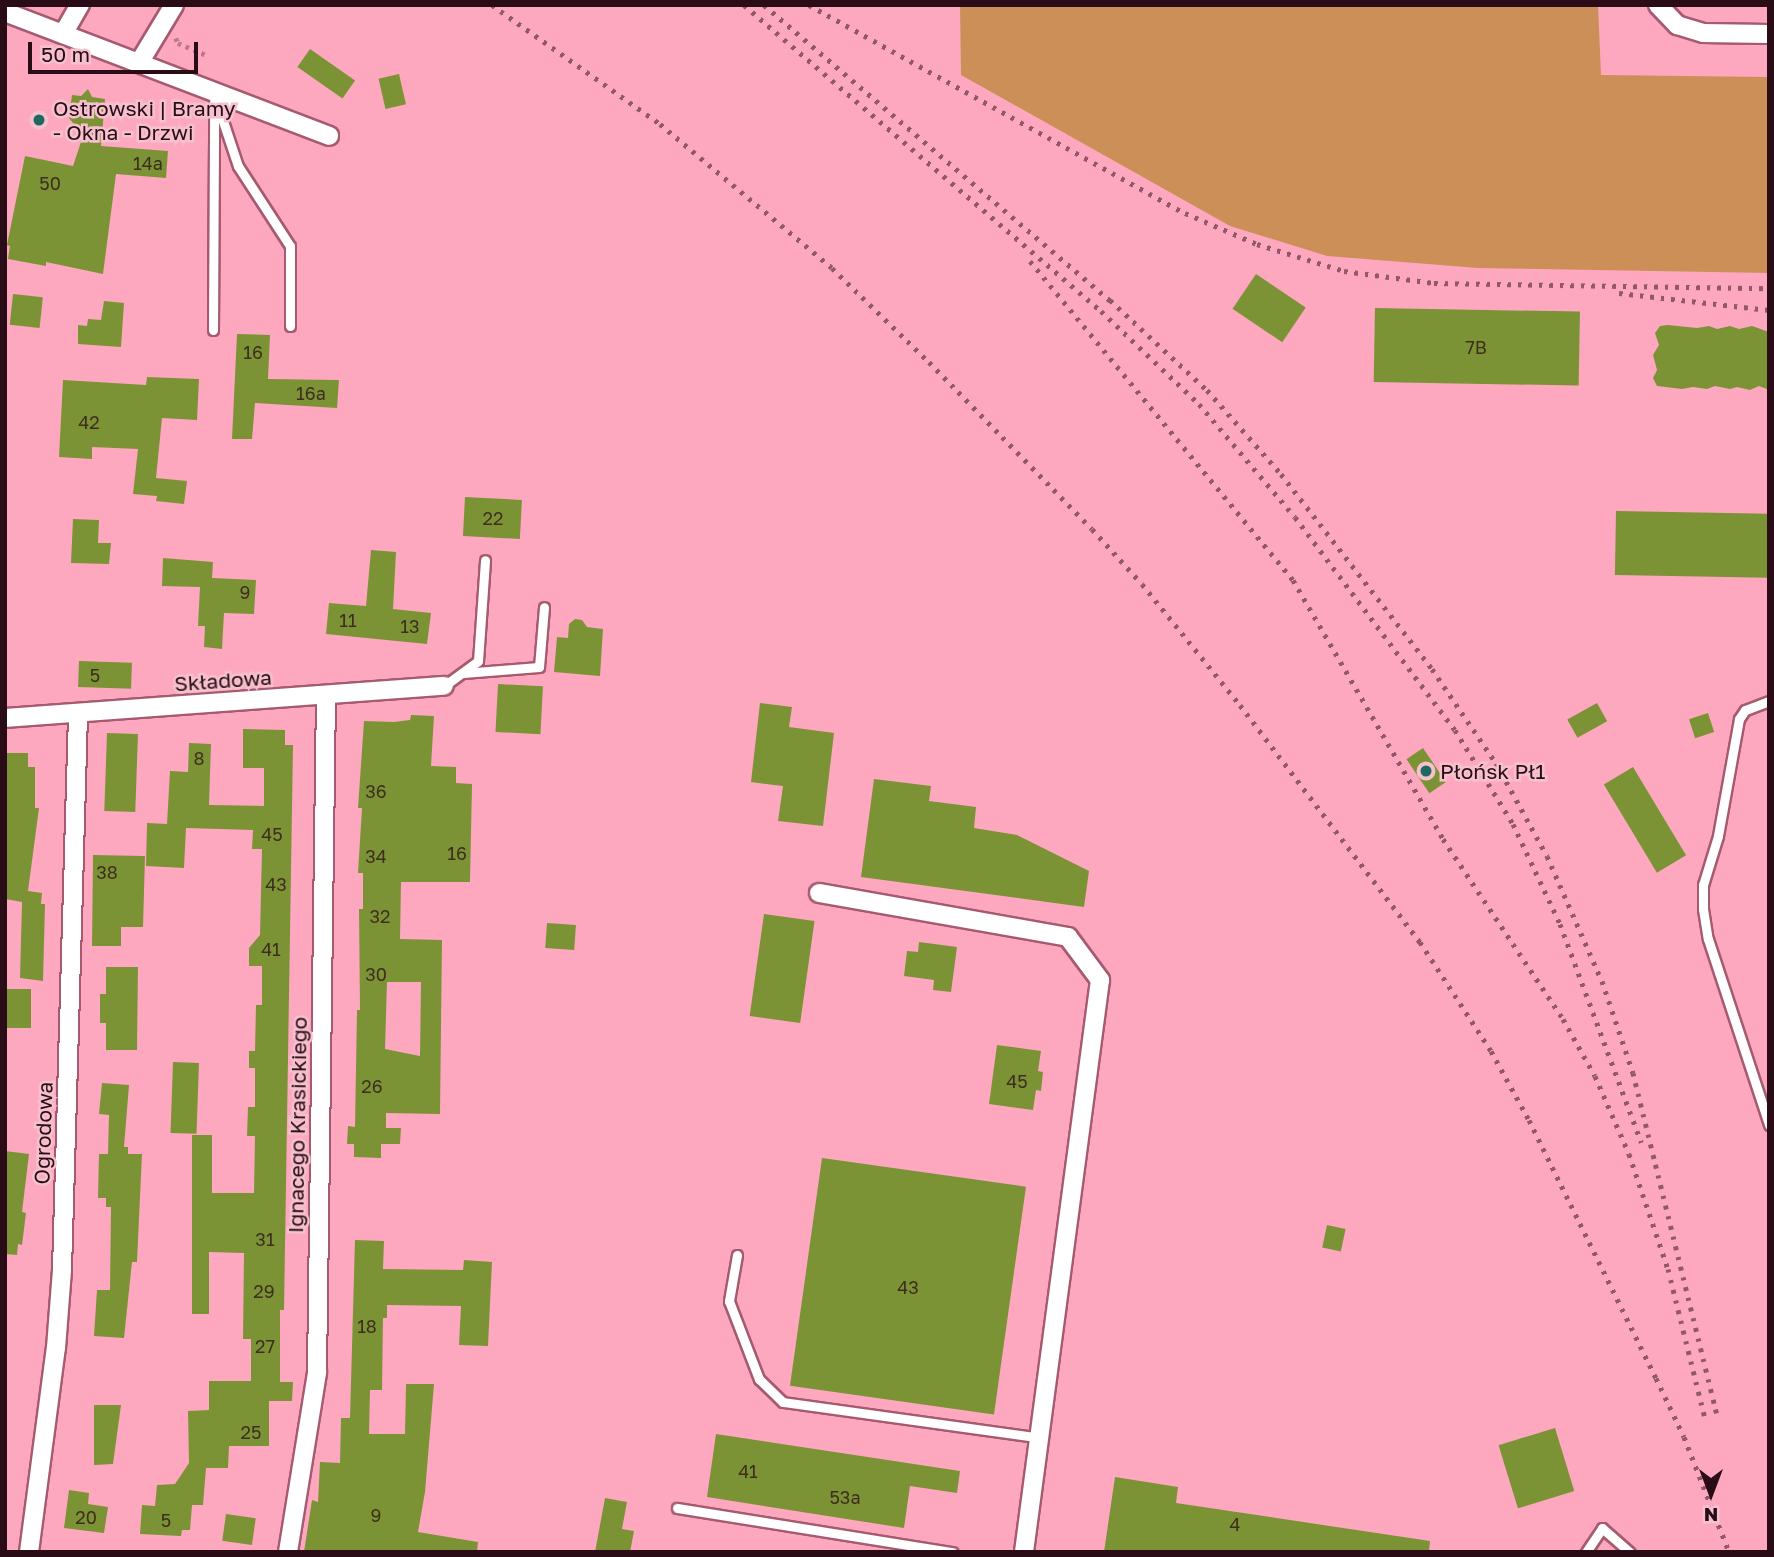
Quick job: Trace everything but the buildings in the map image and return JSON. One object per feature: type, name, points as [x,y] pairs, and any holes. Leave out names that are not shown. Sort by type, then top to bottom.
[{"type":"street","points":[[63,34],[80,5]]},
{"type":"street","points":[[139,63],[174,5]]},
{"type":"street","points":[[1658,5],[1677,25],[1703,33],[1769,34]]},
{"type":"street","points":[[5,12],[329,136]]},
{"type":"street","name":"Składowa","points":[[5,718],[326,696],[444,685]]},
{"type":"street","name":"Ignacego Krasickiego","points":[[288,1552],[317,1372],[326,696]]},
{"type":"street","name":"Ogrodowa","points":[[29,1552],[56,1348],[62,1270],[78,714]]},
{"type":"street","points":[[819,893],[1068,937],[1100,980],[1024,1552]]},
{"type":"lane","points":[[214,92],[238,166],[290,246],[290,326]]},
{"type":"lane","points":[[213,330],[214,92]]},
{"type":"lane","points":[[444,685],[478,661],[485,560]]},
{"type":"lane","points":[[463,673],[539,667],[544,607]]},
{"type":"lane","points":[[1769,701],[1745,710],[1739,719],[1718,836],[1703,885],[1703,909],[1709,939],[1769,1125]]},
{"type":"lane","points":[[737,1255],[729,1301],[759,1379],[783,1402],[1041,1438]]},
{"type":"lane","points":[[677,1508],[953,1552]]},
{"type":"lane","points":[[1586,1552],[1602,1528],[1630,1552]]},
{"type":"path","points":[[181,26],[174,36],[178,43],[206,55]]},
{"type":"shaded area","points":[[960,5],[1598,5],[1601,75],[1769,77],[1769,273],[1478,268],[1327,256],[1230,226],[961,75]]},
{"type":"railway","points":[[492,5],[660,124],[832,268],[929,362],[1092,529],[1142,584],[1240,705],[1420,942],[1491,1051],[1529,1120],[1656,1378],[1684,1437],[1729,1552]]},
{"type":"railway","points":[[744,5],[1101,311],[1199,404],[1295,517],[1455,730],[1513,824],[1560,924],[1641,1142]]},
{"type":"railway","points":[[764,5],[1110,300],[1207,390],[1281,474],[1432,669],[1496,763],[1547,856],[1602,981],[1633,1073],[1718,1419]]},
{"type":"railway","points":[[809,5],[1185,213],[1257,244],[1344,271],[1434,283],[1769,288]]},
{"type":"railway","points":[[1030,261],[1293,580],[1443,839],[1563,1019],[1595,1076],[1629,1154],[1668,1269],[1706,1422]]},
{"type":"railway","points":[[1619,293],[1769,310]]},
{"type":"place","name":"Ostrowski | Bramy - Okna - Drzwi","points":[[39,120]]},
{"type":"place","name":"Płońsk Pł1","points":[[1426,771]]}]
